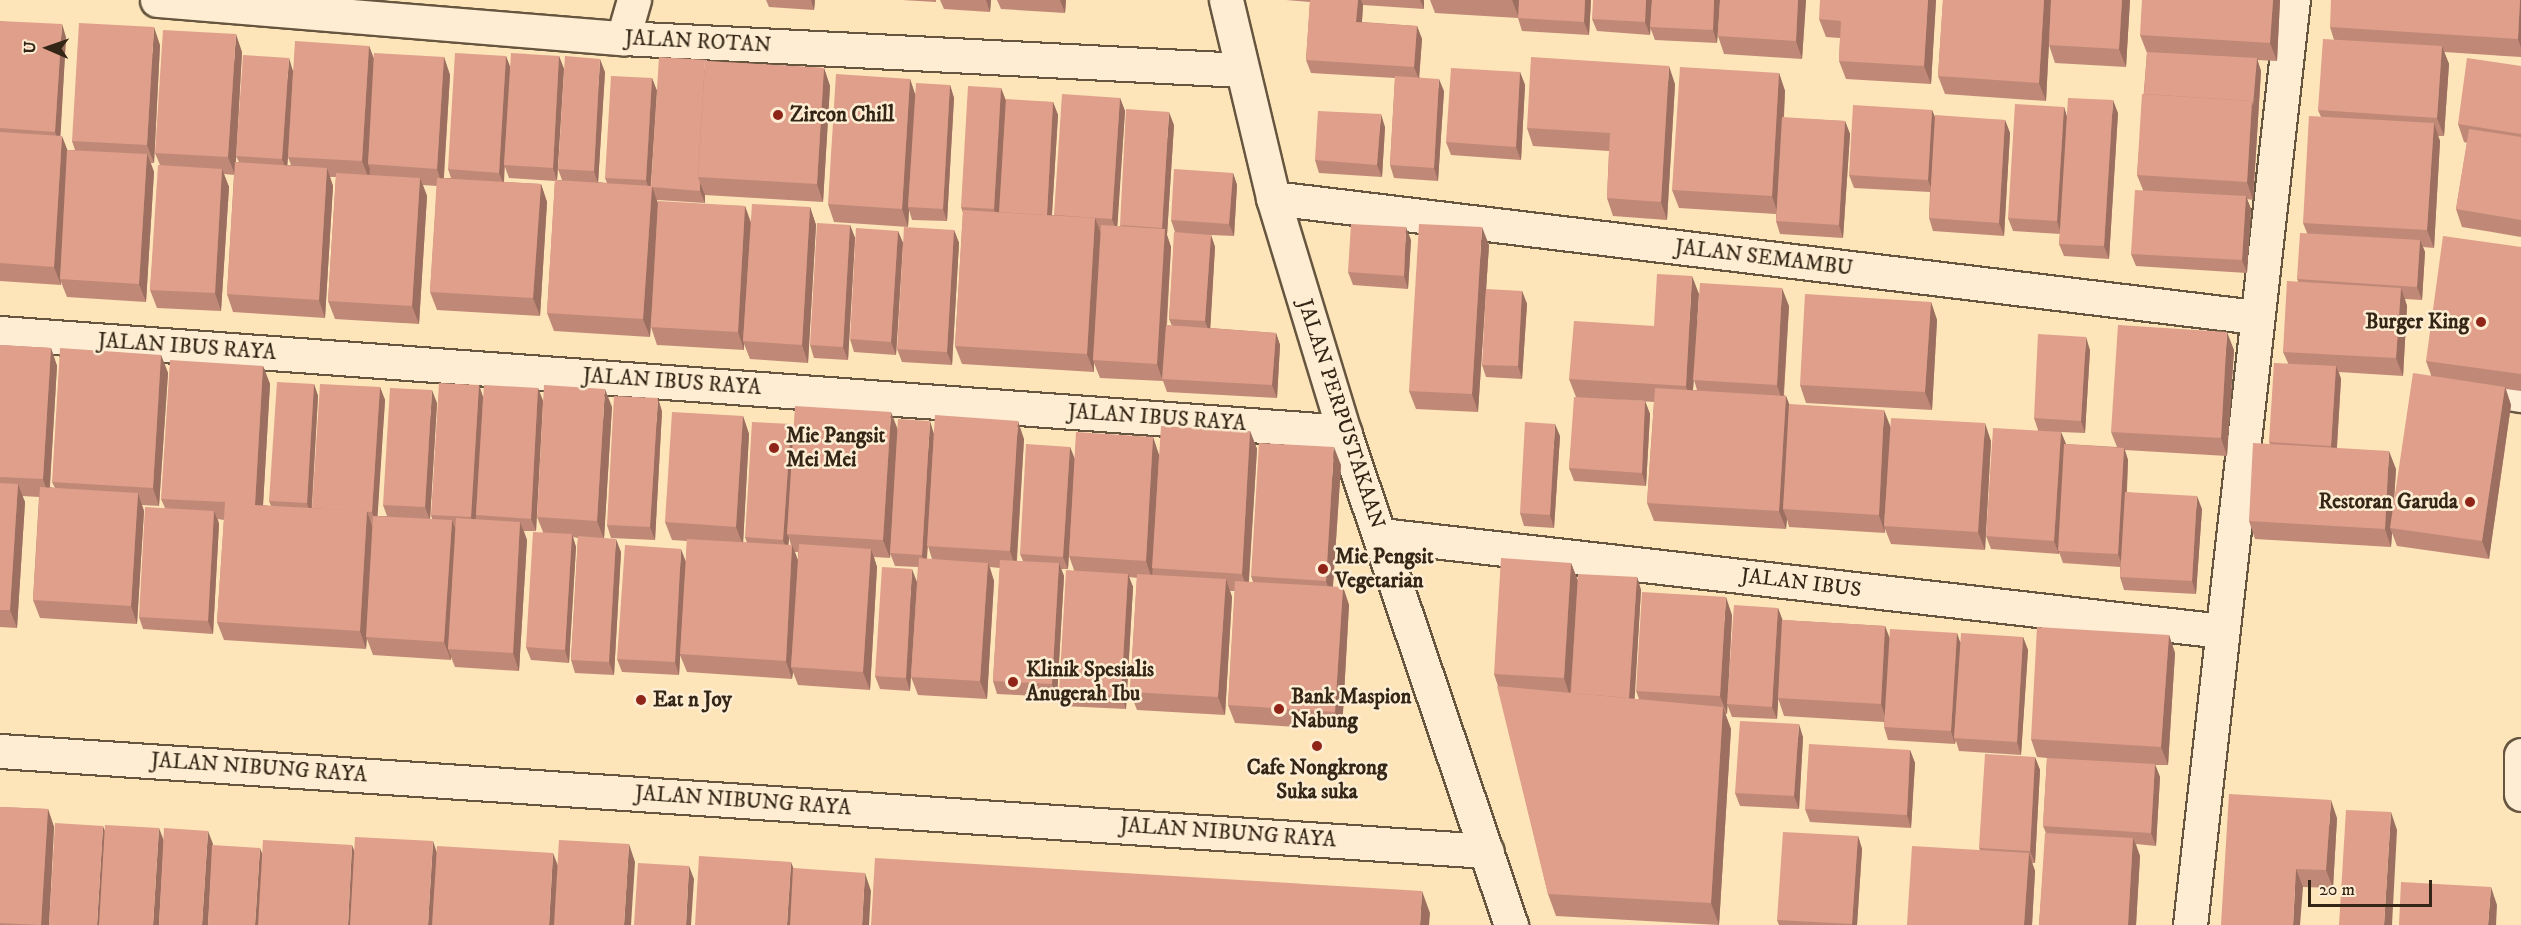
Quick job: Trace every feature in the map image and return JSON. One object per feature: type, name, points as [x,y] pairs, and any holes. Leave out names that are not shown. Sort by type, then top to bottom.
[{"type":"street","name":"JALAN ROTAN","points":[[157,0],[287,6],[623,38],[1241,70]]},
{"type":"street","points":[[623,38],[634,0]]},
{"type":"street","name":"JALAN PERPUSTAKAAN","points":[[1226,0],[1273,198],[1344,432],[1381,535],[1511,925]]},
{"type":"street","points":[[2190,925],[2255,317],[2293,0]]},
{"type":"street","name":"JALAN SEMAMBU","points":[[1273,198],[2255,317]]},
{"type":"street","name":"JALAN IBUS RAYA","points":[[0,333],[1344,432]]},
{"type":"street","points":[[2431,381],[2521,395]]},
{"type":"street","name":"JALAN IBUS","points":[[1381,535],[2222,631]]},
{"type":"street","name":"JALAN NIBUNG RAYA","points":[[0,750],[1487,850]]},
{"type":"street","points":[[2521,755],[2521,794]]},
{"type":"building","points":[[1310,0],[1358,0],[1356,22],[1417,26],[1414,67],[1306,60]]},
{"type":"building","points":[[1519,0],[1585,0],[1584,22],[1518,18]]},
{"type":"building","points":[[1593,0],[1646,0],[1645,22],[1592,19]]},
{"type":"building","points":[[1652,0],[1714,0],[1713,30],[1650,27]]},
{"type":"building","points":[[1720,0],[1798,0],[1796,41],[1718,36]]},
{"type":"building","points":[[1820,0],[1928,0],[1924,66],[1839,61],[1841,21],[1819,19]]},
{"type":"building","points":[[1943,0],[2044,0],[2039,83],[1938,76]]},
{"type":"building","points":[[2051,0],[2122,0],[2119,49],[2049,45]]},
{"type":"building","points":[[2142,0],[2273,0],[2270,43],[2140,35]]},
{"type":"building","points":[[2331,0],[2520,0],[2518,39],[2330,27]]},
{"type":"building","points":[[0,21],[62,24],[55,132],[0,128]]},
{"type":"building","points":[[79,23],[154,27],[147,145],[72,141]]},
{"type":"building","points":[[163,30],[236,34],[228,157],[155,153]]},
{"type":"building","points":[[2323,39],[2442,46],[2437,118],[2318,110]]},
{"type":"building","points":[[295,41],[369,46],[362,161],[288,157]]},
{"type":"building","points":[[2147,52],[2257,58],[2253,106],[2252,101],[2144,94]]},
{"type":"building","points":[[374,53],[444,57],[437,169],[368,164]]},
{"type":"building","points":[[455,53],[506,56],[499,173],[448,169]]},
{"type":"building","points":[[511,53],[559,56],[553,168],[504,165]]},
{"type":"building","points":[[243,55],[289,58],[282,159],[236,156]]},
{"type":"building","points":[[565,56],[600,59],[594,171],[558,169]]},
{"type":"building","points":[[659,57],[707,60],[705,61],[698,177],[700,191],[651,187]]},
{"type":"building","points":[[1531,57],[1669,66],[1661,202],[1607,198],[1610,133],[1527,128]]},
{"type":"building","points":[[2467,58],[2521,66],[2521,134],[2458,124]]},
{"type":"building","points":[[705,61],[824,68],[817,184],[698,177]]},
{"type":"building","points":[[1680,67],[1779,73],[1772,196],[1672,190]]},
{"type":"building","points":[[1451,68],[1520,72],[1516,147],[1446,142]]},
{"type":"building","points":[[836,74],[910,79],[902,209],[828,204]]},
{"type":"building","points":[[611,76],[652,78],[646,180],[605,178]]},
{"type":"building","points":[[1395,76],[1439,79],[1434,168],[1390,165]]},
{"type":"building","points":[[916,83],[950,85],[943,209],[908,207]]},
{"type":"building","points":[[968,86],[1001,88],[994,209],[961,207]]},
{"type":"building","points":[[1062,94],[1120,98],[1112,219],[1054,215]]},
{"type":"building","points":[[2142,94],[2252,101],[2247,182],[2137,175]]},
{"type":"building","points":[[2068,98],[2113,100],[2104,246],[2059,244]]},
{"type":"building","points":[[1006,99],[1053,102],[1047,215],[999,212]]},
{"type":"building","points":[[2015,104],[2064,107],[2057,221],[2008,218]]},
{"type":"building","points":[[1853,105],[1932,110],[1928,180],[1849,175]]},
{"type":"building","points":[[1126,109],[1169,112],[1162,228],[1120,225]]},
{"type":"building","points":[[1318,111],[1381,114],[1377,165],[1315,160]]},
{"type":"building","points":[[1935,115],[2005,120],[1999,223],[1929,218]]},
{"type":"building","points":[[2309,116],[2434,123],[2427,230],[2303,223]]},
{"type":"building","points":[[1782,117],[1845,121],[1839,225],[1776,221]]},
{"type":"building","points":[[2469,129],[2521,137],[2521,220],[2456,209]]},
{"type":"building","points":[[0,132],[62,136],[54,267],[0,263]]},
{"type":"building","points":[[67,150],[147,154],[139,284],[60,279]]},
{"type":"building","points":[[235,162],[327,168],[319,300],[227,294]]},
{"type":"building","points":[[158,165],[222,169],[215,293],[150,290]]},
{"type":"building","points":[[1174,169],[1233,173],[1229,224],[1171,220]]},
{"type":"building","points":[[336,173],[420,178],[412,306],[328,301]]},
{"type":"building","points":[[437,178],[541,184],[533,298],[430,292]]},
{"type":"building","points":[[555,180],[652,186],[643,319],[547,313]]},
{"type":"building","points":[[2135,190],[2246,196],[2242,260],[2131,254]]},
{"type":"building","points":[[658,201],[745,206],[738,332],[651,327]]},
{"type":"building","points":[[752,204],[810,207],[802,345],[743,341]]},
{"type":"building","points":[[963,210],[1095,218],[1087,354],[955,346]]},
{"type":"building","points":[[817,223],[850,225],[843,347],[810,345]]},
{"type":"building","points":[[1351,224],[1406,227],[1404,276],[1348,272]]},
{"type":"building","points":[[1419,224],[1482,227],[1472,394],[1409,391]]},
{"type":"building","points":[[1101,225],[1165,229],[1157,364],[1093,360]]},
{"type":"building","points":[[904,227],[954,230],[947,352],[897,349]]},
{"type":"building","points":[[856,228],[898,231],[891,342],[850,339]]},
{"type":"building","points":[[1174,232],[1211,235],[1205,321],[1169,319]]},
{"type":"building","points":[[2300,233],[2420,240],[2417,287],[2297,279]]},
{"type":"building","name":"Burger King","points":[[2443,236],[2521,247],[2521,374],[2426,361]]},
{"type":"building","points":[[1657,274],[1692,276],[1686,386],[1569,379],[1574,321],[1654,326]]},
{"type":"building","points":[[2287,281],[2401,288],[2396,358],[2283,352]]},
{"type":"building","points":[[1700,283],[1782,288],[1777,385],[1693,380]]},
{"type":"building","points":[[1486,289],[1522,291],[1518,366],[1482,365]]},
{"type":"building","points":[[1805,294],[1931,302],[1925,392],[1800,385]]},
{"type":"building","points":[[1166,325],[1276,333],[1272,385],[1162,379]]},
{"type":"building","points":[[2118,325],[2227,332],[2221,438],[2111,432]]},
{"type":"building","points":[[2038,334],[2086,337],[2081,421],[2034,418]]},
{"type":"building","points":[[0,345],[51,348],[43,479],[0,477]]},
{"type":"building","points":[[60,348],[161,355],[153,488],[52,482]]},
{"type":"building","points":[[170,360],[263,366],[255,505],[367,511],[360,631],[217,622],[225,502],[161,499]]},
{"type":"building","points":[[2274,363],[2336,366],[2331,446],[2269,442]]},
{"type":"building","points":[[2413,373],[2505,387],[2482,541],[2390,528]]},
{"type":"building","points":[[277,382],[314,384],[307,503],[269,501]]},
{"type":"building","points":[[439,383],[479,385],[471,517],[431,515]]},
{"type":"building","points":[[320,384],[380,387],[372,512],[312,508]]},
{"type":"building","points":[[484,385],[538,388],[531,519],[476,515]]},
{"type":"building","points":[[544,385],[605,389],[597,521],[537,517]]},
{"type":"building","points":[[390,388],[432,390],[425,507],[383,505]]},
{"type":"building","points":[[1655,388],[1786,396],[1779,511],[1647,503]]},
{"type":"building","points":[[614,396],[658,398],[650,527],[607,525]]},
{"type":"building","points":[[1574,397],[1645,401],[1642,473],[1569,468]]},
{"type":"building","points":[[1789,404],[1884,410],[1879,515],[1783,509]]},
{"type":"building","points":[[795,406],[891,412],[883,540],[787,534]]},
{"type":"building","points":[[672,412],[743,416],[736,527],[665,522]]},
{"type":"building","points":[[935,415],[1018,421],[1010,551],[927,546]]},
{"type":"building","points":[[1891,418],[1985,423],[1978,532],[1884,526]]},
{"type":"building","points":[[898,419],[930,421],[922,555],[890,553]]},
{"type":"building","points":[[752,422],[791,424],[783,540],[745,537]]},
{"type":"building","points":[[1525,422],[1555,424],[1550,515],[1520,513]]},
{"type":"building","points":[[1161,426],[1250,431],[1242,574],[1152,568]]},
{"type":"building","points":[[1993,428],[2061,432],[2054,541],[1986,536]]},
{"type":"building","points":[[1076,432],[1153,437],[1146,561],[1069,556]]},
{"type":"building","points":[[1259,443],[1334,447],[1326,581],[1251,576]]},
{"type":"building","points":[[2253,443],[2389,451],[2385,529],[2249,521]]},
{"type":"building","points":[[1026,444],[1070,447],[1063,557],[1020,554]]},
{"type":"building","points":[[2064,444],[2124,448],[2118,554],[2058,551]]},
{"type":"building","points":[[0,483],[18,484],[10,610],[0,610]]},
{"type":"building","points":[[40,487],[138,493],[131,606],[33,600]]},
{"type":"building","points":[[2125,492],[2197,496],[2192,581],[2120,577]]},
{"type":"building","points":[[145,507],[214,511],[208,621],[139,617]]},
{"type":"building","points":[[373,516],[452,520],[444,642],[366,637]]},
{"type":"building","points":[[456,518],[520,522],[513,653],[448,649]]},
{"type":"building","points":[[533,532],[572,534],[565,650],[526,647]]},
{"type":"building","points":[[578,536],[616,539],[609,662],[571,660]]},
{"type":"building","points":[[687,539],[792,545],[786,661],[680,654]]},
{"type":"building","points":[[799,544],[871,549],[863,672],[791,667]]},
{"type":"building","points":[[625,545],[681,549],[675,662],[617,659]]},
{"type":"building","points":[[919,558],[988,563],[980,681],[911,677]]},
{"type":"building","points":[[1501,558],[1571,563],[1564,678],[1494,674]]},
{"type":"building","points":[[1000,560],[1059,563],[1052,684],[993,681]]},
{"type":"building","points":[[882,567],[912,569],[906,678],[875,676]]},
{"type":"building","points":[[1066,570],[1128,574],[1121,696],[1059,693]]},
{"type":"building","points":[[1137,574],[1226,579],[1218,697],[1130,692]]},
{"type":"building","points":[[1578,574],[1637,577],[1629,698],[1571,693]]},
{"type":"building","points":[[1235,581],[1343,587],[1335,712],[1228,705]]},
{"type":"building","points":[[1642,592],[1726,597],[1720,696],[1636,691]]},
{"type":"building","points":[[1734,605],[1778,608],[1772,707],[1727,704]]},
{"type":"building","points":[[1782,620],[1885,626],[1881,704],[1778,698]]},
{"type":"building","points":[[2037,627],[2169,635],[2161,747],[2031,739]]},
{"type":"building","points":[[1890,629],[1957,633],[1951,731],[1884,727]]},
{"type":"building","points":[[1961,633],[2023,637],[2017,742],[1954,738]]},
{"type":"building","points":[[1497,686],[1723,707],[1711,903],[1548,894]]},
{"type":"building","points":[[1740,721],[1799,724],[1794,796],[1735,793]]},
{"type":"building","points":[[1809,744],[1910,750],[1907,815],[1805,809]]},
{"type":"building","points":[[1985,754],[2035,757],[2030,851],[1979,848]]},
{"type":"building","points":[[2047,758],[2155,764],[2151,833],[2043,826]]},
{"type":"building","points":[[2229,794],[2331,800],[2326,870],[2296,869],[2293,925],[2221,925]]},
{"type":"building","points":[[0,807],[48,809],[41,925],[0,923]]},
{"type":"building","points":[[2346,810],[2391,812],[2384,925],[2339,925]]},
{"type":"building","points":[[55,823],[103,826],[97,925],[49,925]]},
{"type":"building","points":[[105,825],[159,828],[153,925],[99,925]]},
{"type":"building","points":[[164,828],[208,831],[202,925],[159,925]]},
{"type":"building","points":[[1783,832],[1858,836],[1852,924],[1777,920]]},
{"type":"building","points":[[2045,833],[2133,838],[2128,925],[2039,925]]},
{"type":"building","points":[[355,837],[433,841],[428,925],[350,925]]},
{"type":"building","points":[[263,840],[352,845],[348,925],[258,925]]},
{"type":"building","points":[[559,840],[629,844],[624,925],[554,925]]},
{"type":"building","points":[[212,845],[260,848],[255,925],[208,925]]},
{"type":"building","points":[[437,846],[553,853],[549,925],[432,925]]},
{"type":"building","points":[[1912,846],[2029,853],[2024,925],[1907,925]]},
{"type":"building","points":[[699,856],[791,862],[787,925],[695,925]]},
{"type":"building","points":[[875,858],[1422,891],[1420,925],[871,925]]},
{"type":"building","points":[[638,863],[689,866],[686,925],[634,925]]},
{"type":"building","points":[[793,868],[865,873],[862,925],[790,925]]},
{"type":"building","points":[[2401,882],[2491,887],[2488,925],[2399,925]]},
{"type":"place","name":"Zircon Chill","points":[[778,115]]},
{"type":"place","name":"Burger King","points":[[2481,322]]},
{"type":"place","name":"Mie Pangsit Mei Mei","points":[[774,448]]},
{"type":"place","name":"Restoran Garuda","points":[[2470,502]]},
{"type":"place","name":"Mie Pengsit Vegetarian","points":[[1323,569]]},
{"type":"place","name":"Klinik Spesialis Anugerah Ibu","points":[[1013,682]]},
{"type":"place","name":"Eat n Joy","points":[[641,700]]},
{"type":"place","name":"Bank Maspion Nabung","points":[[1279,709]]},
{"type":"place","name":"Cafe Nongkrong Suka suka","points":[[1317,746]]}]
